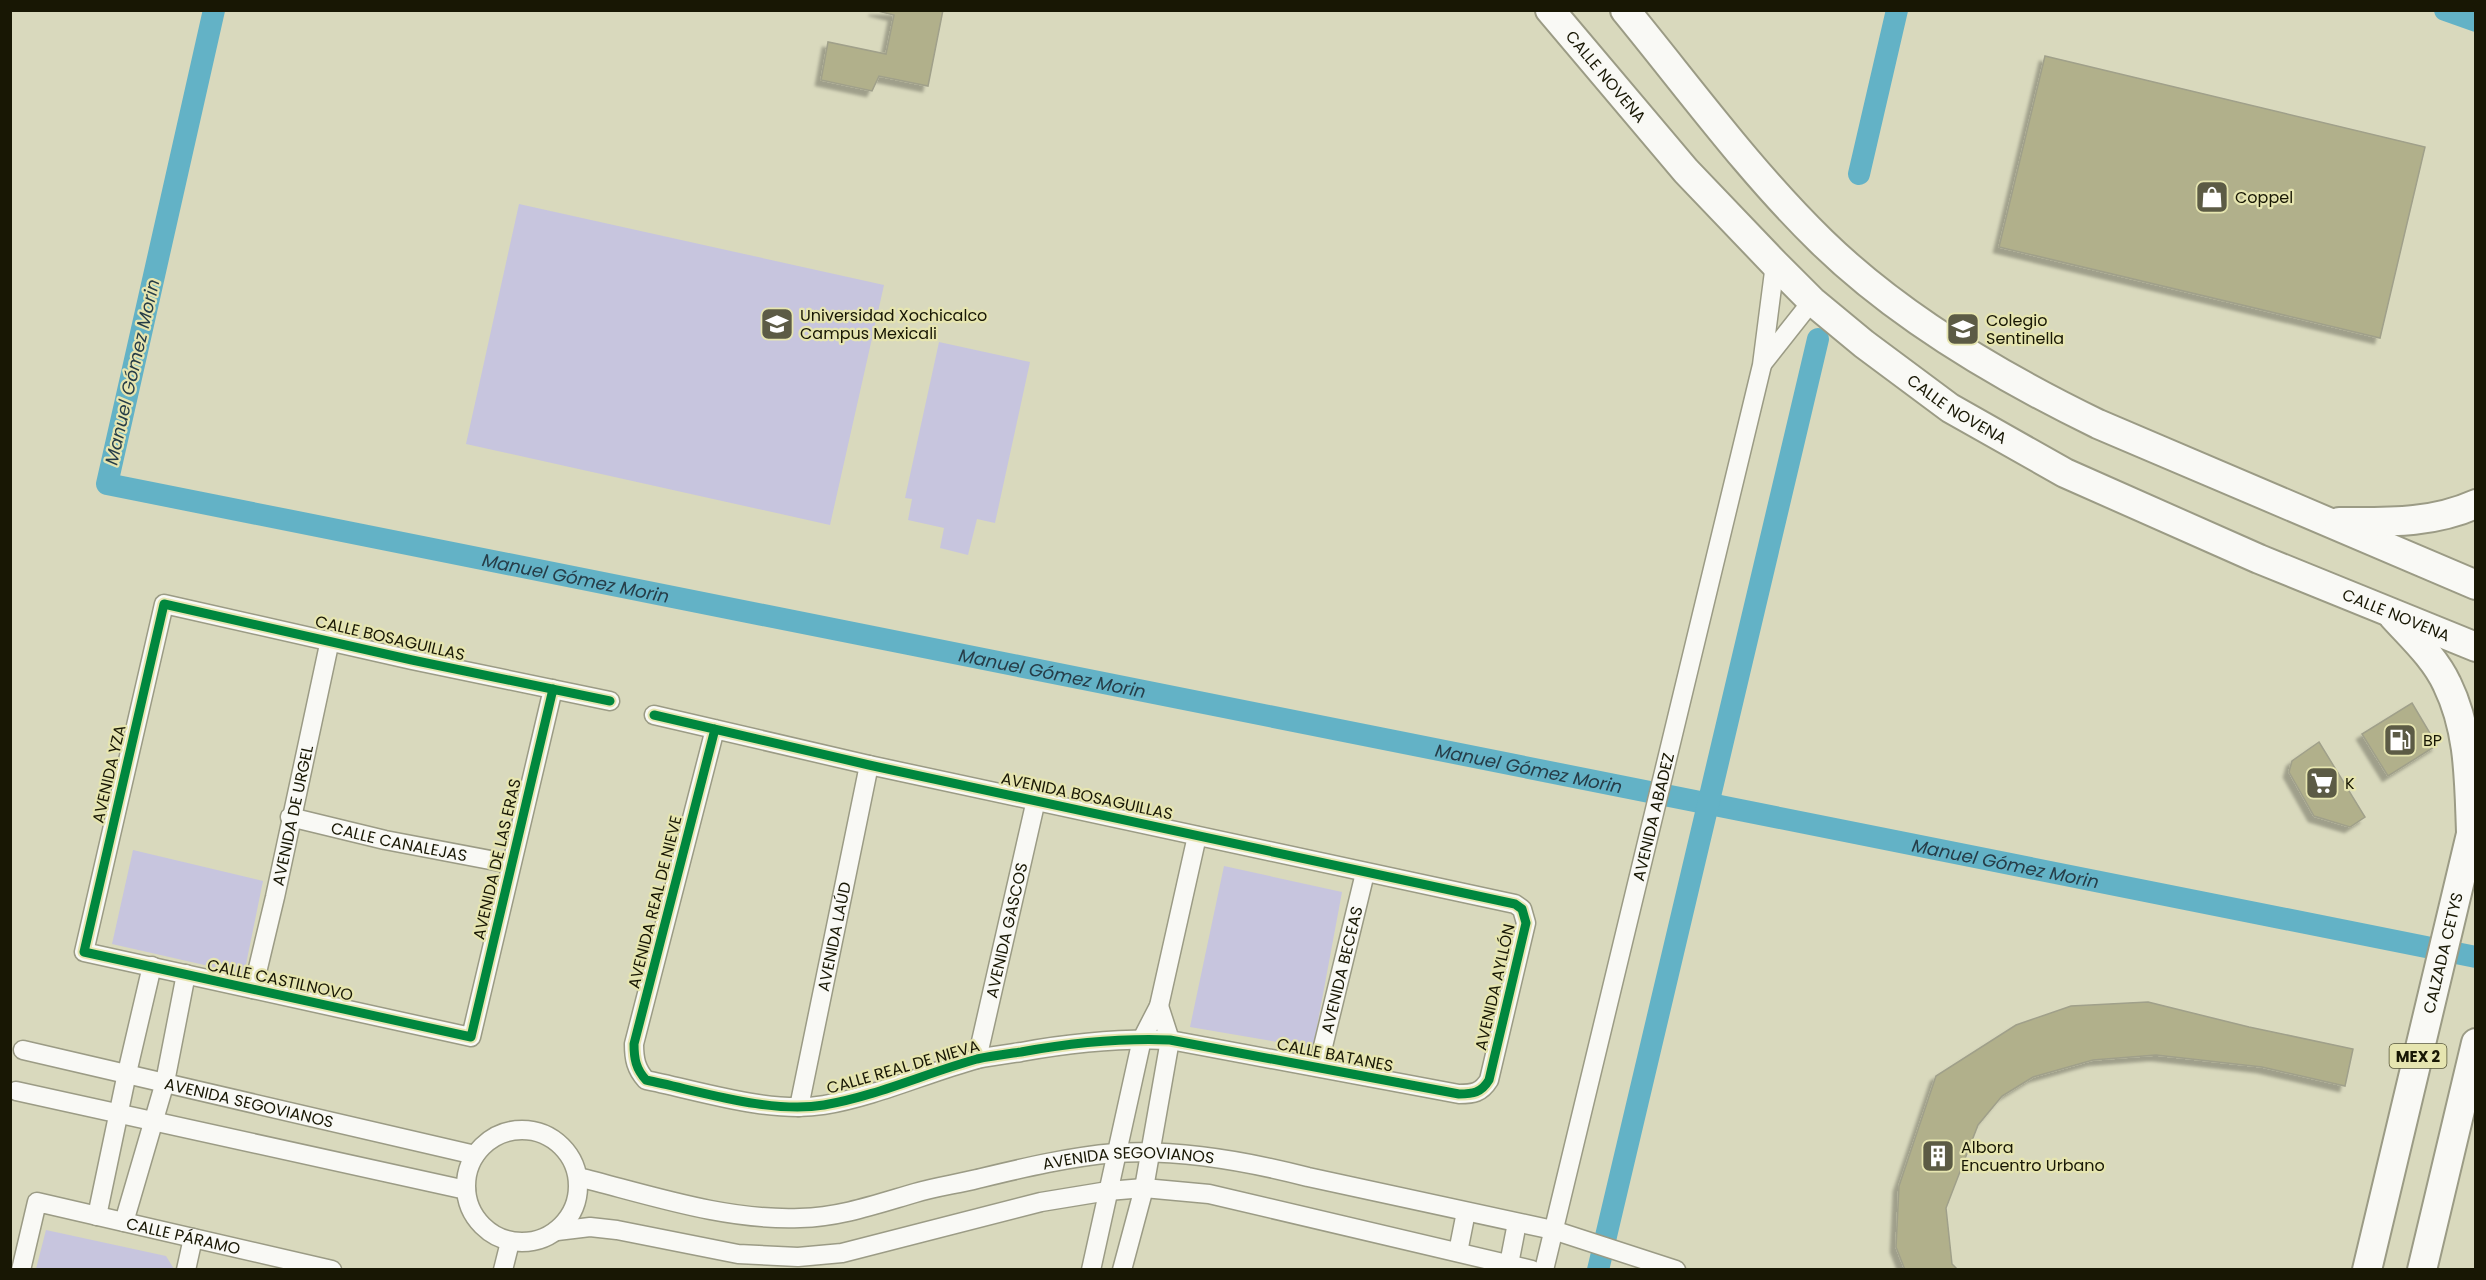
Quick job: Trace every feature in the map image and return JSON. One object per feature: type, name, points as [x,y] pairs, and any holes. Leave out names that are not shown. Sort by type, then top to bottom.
[{"type":"main road","name":"CALLE NOVENA","points":[[1550,10],[1686,171],[1775,264],[1812,300],[1864,344],[1950,408],[2065,473],[2259,559],[2475,647]]},
{"type":"main road","points":[[1625,10],[1779,197],[1824,244],[1880,291],[1960,349],[2038,395],[2098,424],[2475,585]]},
{"type":"main road","points":[[2326,521],[2416,520],[2447,516],[2475,504]]},
{"type":"main road","name":"CALZADA CETYS","points":[[2367,1269],[2473,823],[2468,756],[2462,723],[2447,683],[2430,658],[2390,612]]},
{"type":"main road","name":"MEX 2","points":[[2422,1269],[2475,1043]]},
{"type":"street","name":"AVENIDA ABADEZ","points":[[1544,1269],[1762,365],[1775,264]]},
{"type":"street","name":"AVENIDA ABADEZ","points":[[1762,365],[1812,300]]},
{"type":"street","name":"CALLE BOSAGUILLAS","points":[[164,604],[610,701]]},
{"type":"street","name":"AVENIDA YZA","points":[[84,952],[164,604]]},
{"type":"street","name":"AVENIDA DE URGEL","points":[[253,989],[330,640]]},
{"type":"street","name":"AVENIDA DE LAS ERAS","points":[[471,1037],[553,689]]},
{"type":"street","name":"AVENIDA BOSAGUILLAS","points":[[654,715],[869,765],[1515,904]]},
{"type":"street","name":"AVENIDA REAL DE NIEVE","points":[[646,1080],[639,1072],[634,1059],[634,1044],[715,729]]},
{"type":"street","name":"AVENIDA LAÚD","points":[[798,1107],[869,765]]},
{"type":"street","name":"AVENIDA GASCOS","points":[[977,1059],[1036,800]]},
{"type":"street","name":"CALLE CANALEJAS","points":[[290,817],[385,840],[511,864]]},
{"type":"street","points":[[1091,1269],[1142,1039],[1159,1006],[1197,836]]},
{"type":"street","name":"AVENIDA BECEAS","points":[[1318,1067],[1365,873]]},
{"type":"street","name":"AVENIDA AYLLÓN","points":[[1489,1080],[1526,923],[1522,909],[1515,904]]},
{"type":"street","name":"CALLE CASTILNOVO","points":[[84,952],[471,1037]]},
{"type":"street","points":[[97,1216],[126,1073],[152,966]]},
{"type":"street","points":[[124,1222],[155,1123],[186,974]]},
{"type":"street","points":[[1122,1269],[1144,1188],[1170,1040],[1159,1006]]},
{"type":"street","name":"CALLE REAL DE NIEVA","points":[[646,1080],[780,1108],[798,1107],[824,1105],[916,1080],[977,1059],[1108,1039],[1170,1040]]},
{"type":"street","name":"CALLE BATANES","points":[[1170,1040],[1459,1094],[1474,1094],[1484,1089],[1489,1080]]},
{"type":"street","name":"AVENIDA SEGOVIANOS","points":[[23,1050],[475,1155]]},
{"type":"street","points":[[16,1091],[465,1190]]},
{"type":"street","points":[[517,1129],[534,1130],[550,1137],[563,1147],[573,1161],[578,1177],[575,1207],[557,1231],[542,1239],[526,1243],[510,1242],[484,1229],[468,1204],[465,1190],[468,1172],[475,1155],[486,1142],[501,1133],[517,1129]]},
{"type":"street","name":"AVENIDA SEGOVIANOS","points":[[578,1177],[726,1212],[762,1218],[800,1218],[838,1215],[894,1201],[915,1193],[1046,1163],[1116,1153],[1151,1153],[1223,1159],[1269,1167],[1553,1230],[1643,1262],[1676,1269]]},
{"type":"street","name":"AVENIDA SEGOVIANOS","points":[[557,1231],[590,1227],[617,1230],[738,1254],[798,1257],[842,1253],[1041,1202],[1108,1191],[1144,1188],[1209,1194],[1532,1269]]},
{"type":"street","name":"CALLE PÁRAMO","points":[[21,1269],[37,1202],[332,1269]]},
{"type":"street","points":[[1458,1252],[1466,1212]]},
{"type":"street","points":[[1509,1264],[1517,1223]]},
{"type":"street","points":[[186,1269],[193,1238]]},
{"type":"street","points":[[503,1269],[510,1242]]},
{"type":"shaded area","points":[[519,204],[884,285],[830,525],[466,444]]},
{"type":"shaded area","points":[[939,342],[1030,362],[995,523],[977,519],[968,555],[940,548],[944,528],[908,520],[912,499],[905,498]]},
{"type":"shaded area","points":[[133,850],[263,881],[244,974],[112,944]]},
{"type":"shaded area","points":[[1224,866],[1342,892],[1313,1048],[1190,1027]]},
{"type":"shaded area","points":[[46,1230],[166,1256],[174,1269],[36,1269]]},
{"type":"building","points":[[874,10],[943,10],[928,86],[879,76],[872,91],[821,80],[828,42],[886,54],[894,15]]},
{"type":"building","name":"Coppel","points":[[2045,56],[2425,147],[2380,338],[1999,247]]},
{"type":"building","name":"BP","points":[[2412,703],[2437,745],[2388,776],[2362,734]]},
{"type":"building","points":[[2319,742],[2365,817],[2350,827],[2314,816],[2289,772],[2292,761]]},
{"type":"building","name":"Albora Encuentro Urbano","points":[[2148,1002],[2353,1049],[2345,1086],[2262,1067],[2156,1055],[2093,1060],[2033,1077],[2002,1096],[1978,1125],[1946,1208],[1952,1264],[1958,1270],[1905,1270],[1896,1247],[1899,1186],[1936,1076],[2016,1025],[2071,1006]]},
{"type":"waterway","name":"Manuel Gómez Morin","points":[[214,10],[107,484],[2476,957]]},
{"type":"waterway","points":[[1859,174],[1897,10]]},
{"type":"waterway","points":[[2445,10],[2476,21]]},
{"type":"waterway","name":"Manuel Gómez Morin","points":[[1598,1270],[1818,339]]},
{"type":"cycle path","points":[[553,689],[471,1037],[84,952],[164,604],[412,660],[610,701]]},
{"type":"cycle path","points":[[654,715],[869,765],[1515,904],[1522,909],[1526,923],[1489,1080],[1483,1088],[1476,1092],[1459,1094],[1170,1040],[1077,1044],[982,1058],[863,1096],[824,1105],[803,1107],[758,1104],[646,1080],[636,1064],[634,1044],[715,729]]},
{"type":"place","name":"Coppel","points":[[2212,197]]},
{"type":"place","name":"Universidad Xochicalco Campus Mexicali","points":[[777,324]]},
{"type":"place","name":"Colegio Sentinella","points":[[1963,329]]},
{"type":"place","name":"BP","points":[[2400,740]]},
{"type":"place","name":"K","points":[[2322,783]]},
{"type":"place","name":"Albora Encuentro Urbano","points":[[1938,1156]]}]
